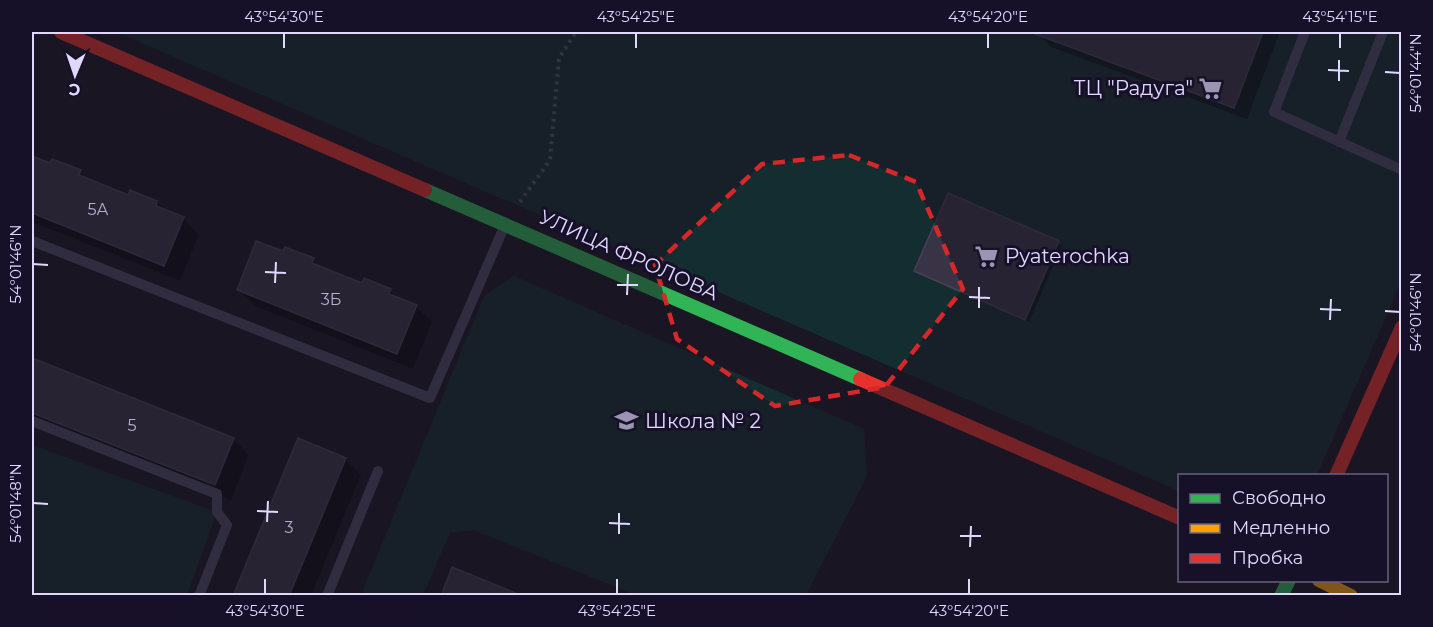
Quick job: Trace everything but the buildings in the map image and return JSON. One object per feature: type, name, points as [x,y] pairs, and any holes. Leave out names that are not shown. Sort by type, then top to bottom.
[{"type":"street","name":"УЛИЦА ФРОЛОВА","points":[[61,32],[506,223],[1178,518]]},
{"type":"street","points":[[1337,474],[1401,327]]},
{"type":"street","points":[[1281,596],[1288,582]]},
{"type":"street","points":[[1323,582],[1351,596]]},
{"type":"lane","points":[[1305,32],[1274,112],[1401,170]]},
{"type":"lane","points":[[1339,142],[1383,32]]},
{"type":"lane","points":[[32,242],[430,398],[506,223]]},
{"type":"lane","points":[[32,421],[218,494],[217,512],[227,525],[199,596]]},
{"type":"lane","points":[[327,596],[378,471]]},
{"type":"path","points":[[506,223],[550,160],[559,58],[576,32]]},
{"type":"highlighted area","points":[[849,155],[916,182],[963,289],[885,387],[775,406],[677,339],[655,265],[762,164]]},
{"type":"green space","points":[[116,32],[1401,32],[1401,282],[1317,474],[1178,474],[1178,491]]},
{"type":"green space","name":"Школа № 2","points":[[514,276],[864,429],[867,476],[806,595],[636,595],[473,530],[450,533],[423,595],[361,595],[484,296]]},
{"type":"green space","points":[[32,445],[217,512],[187,595],[32,595]]},
{"type":"traffic: fast","points":[[425,190],[860,379]]},
{"type":"traffic: fast","points":[[1281,596],[1288,582]]},
{"type":"traffic: slow","points":[[1323,582],[1351,596]]},
{"type":"traffic: jam","points":[[61,32],[425,190]]},
{"type":"traffic: jam","points":[[1337,474],[1402,327]]},
{"type":"traffic: jam","points":[[860,379],[1178,517]]},
{"type":"place","name":"ТЦ \"Радуга\"","points":[[1211,88]]},
{"type":"place","name":"Pyaterochka","points":[[987,256]]},
{"type":"place","name":"Школа № 2","points":[[627,421]]}]
